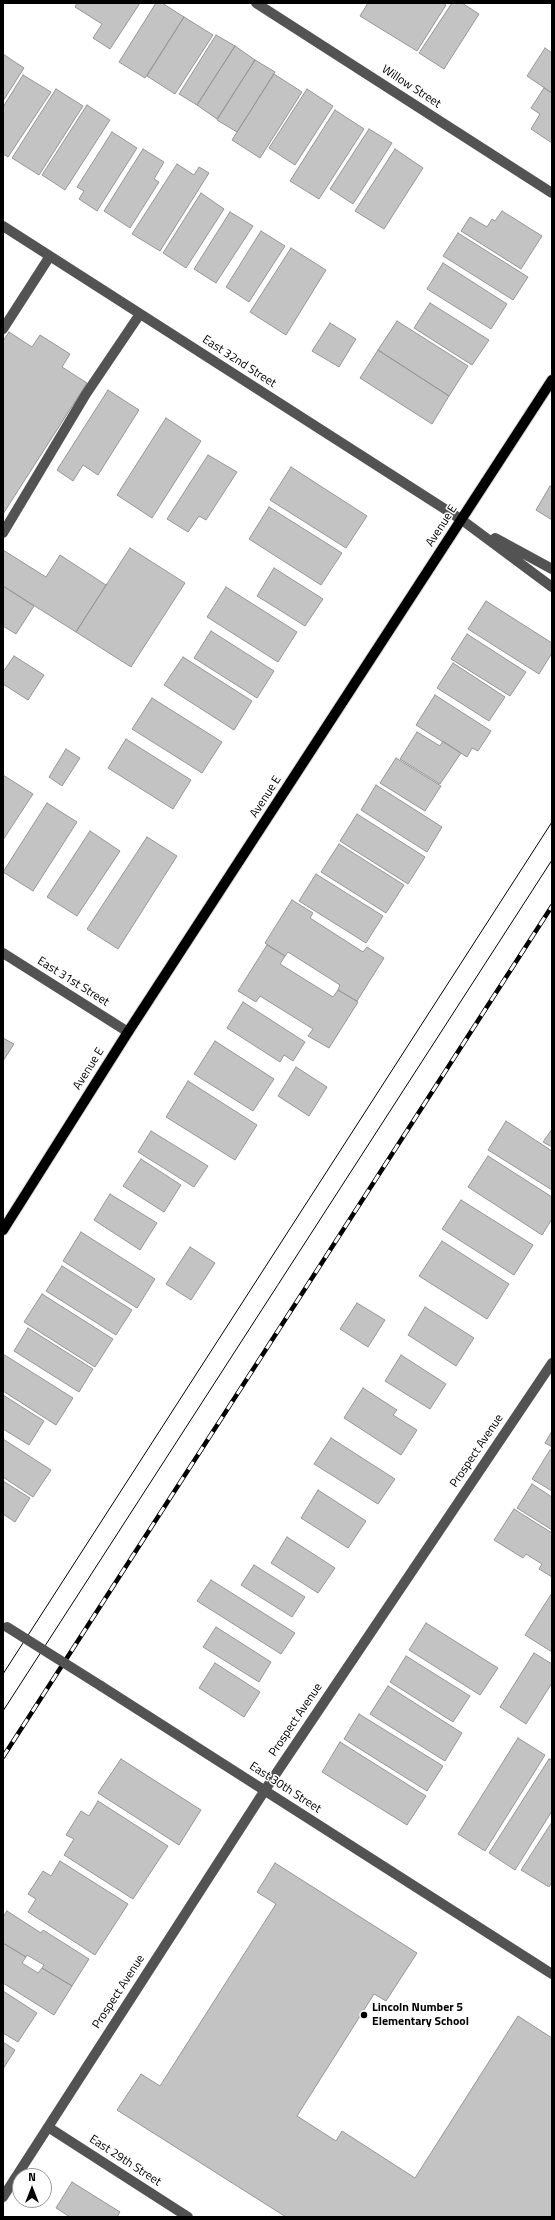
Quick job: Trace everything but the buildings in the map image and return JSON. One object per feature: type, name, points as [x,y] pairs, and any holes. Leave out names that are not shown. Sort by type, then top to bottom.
[{"type":"main road","name":"Avenue E","points":[[3,1230],[128,1032],[552,380]]},
{"type":"street","name":"Willow Street","points":[[256,3],[552,193]]},
{"type":"street","name":"East 32nd Street","points":[[3,226],[462,520],[552,569]]},
{"type":"street","points":[[3,329],[50,256]]},
{"type":"street","points":[[3,533],[86,394],[140,314]]},
{"type":"street","name":"East 32nd Street","points":[[462,520],[552,587]]},
{"type":"street","name":"East 31st Street","points":[[3,953],[128,1032]]},
{"type":"street","name":"Prospect Avenue","points":[[3,2197],[265,1790],[552,1363]]},
{"type":"street","name":"East 30th Street","points":[[5,1626],[552,1974]]},
{"type":"street","name":"East 29th Street","points":[[48,2127],[188,2217]]},
{"type":"tram line","points":[[3,1674],[552,822]]},
{"type":"tram line","points":[[3,1711],[552,860]]},
{"type":"railway","points":[[3,1757],[552,906]]},
{"type":"place","name":"Lincoln Number 5 Elementary School","points":[[364,2015]]}]
